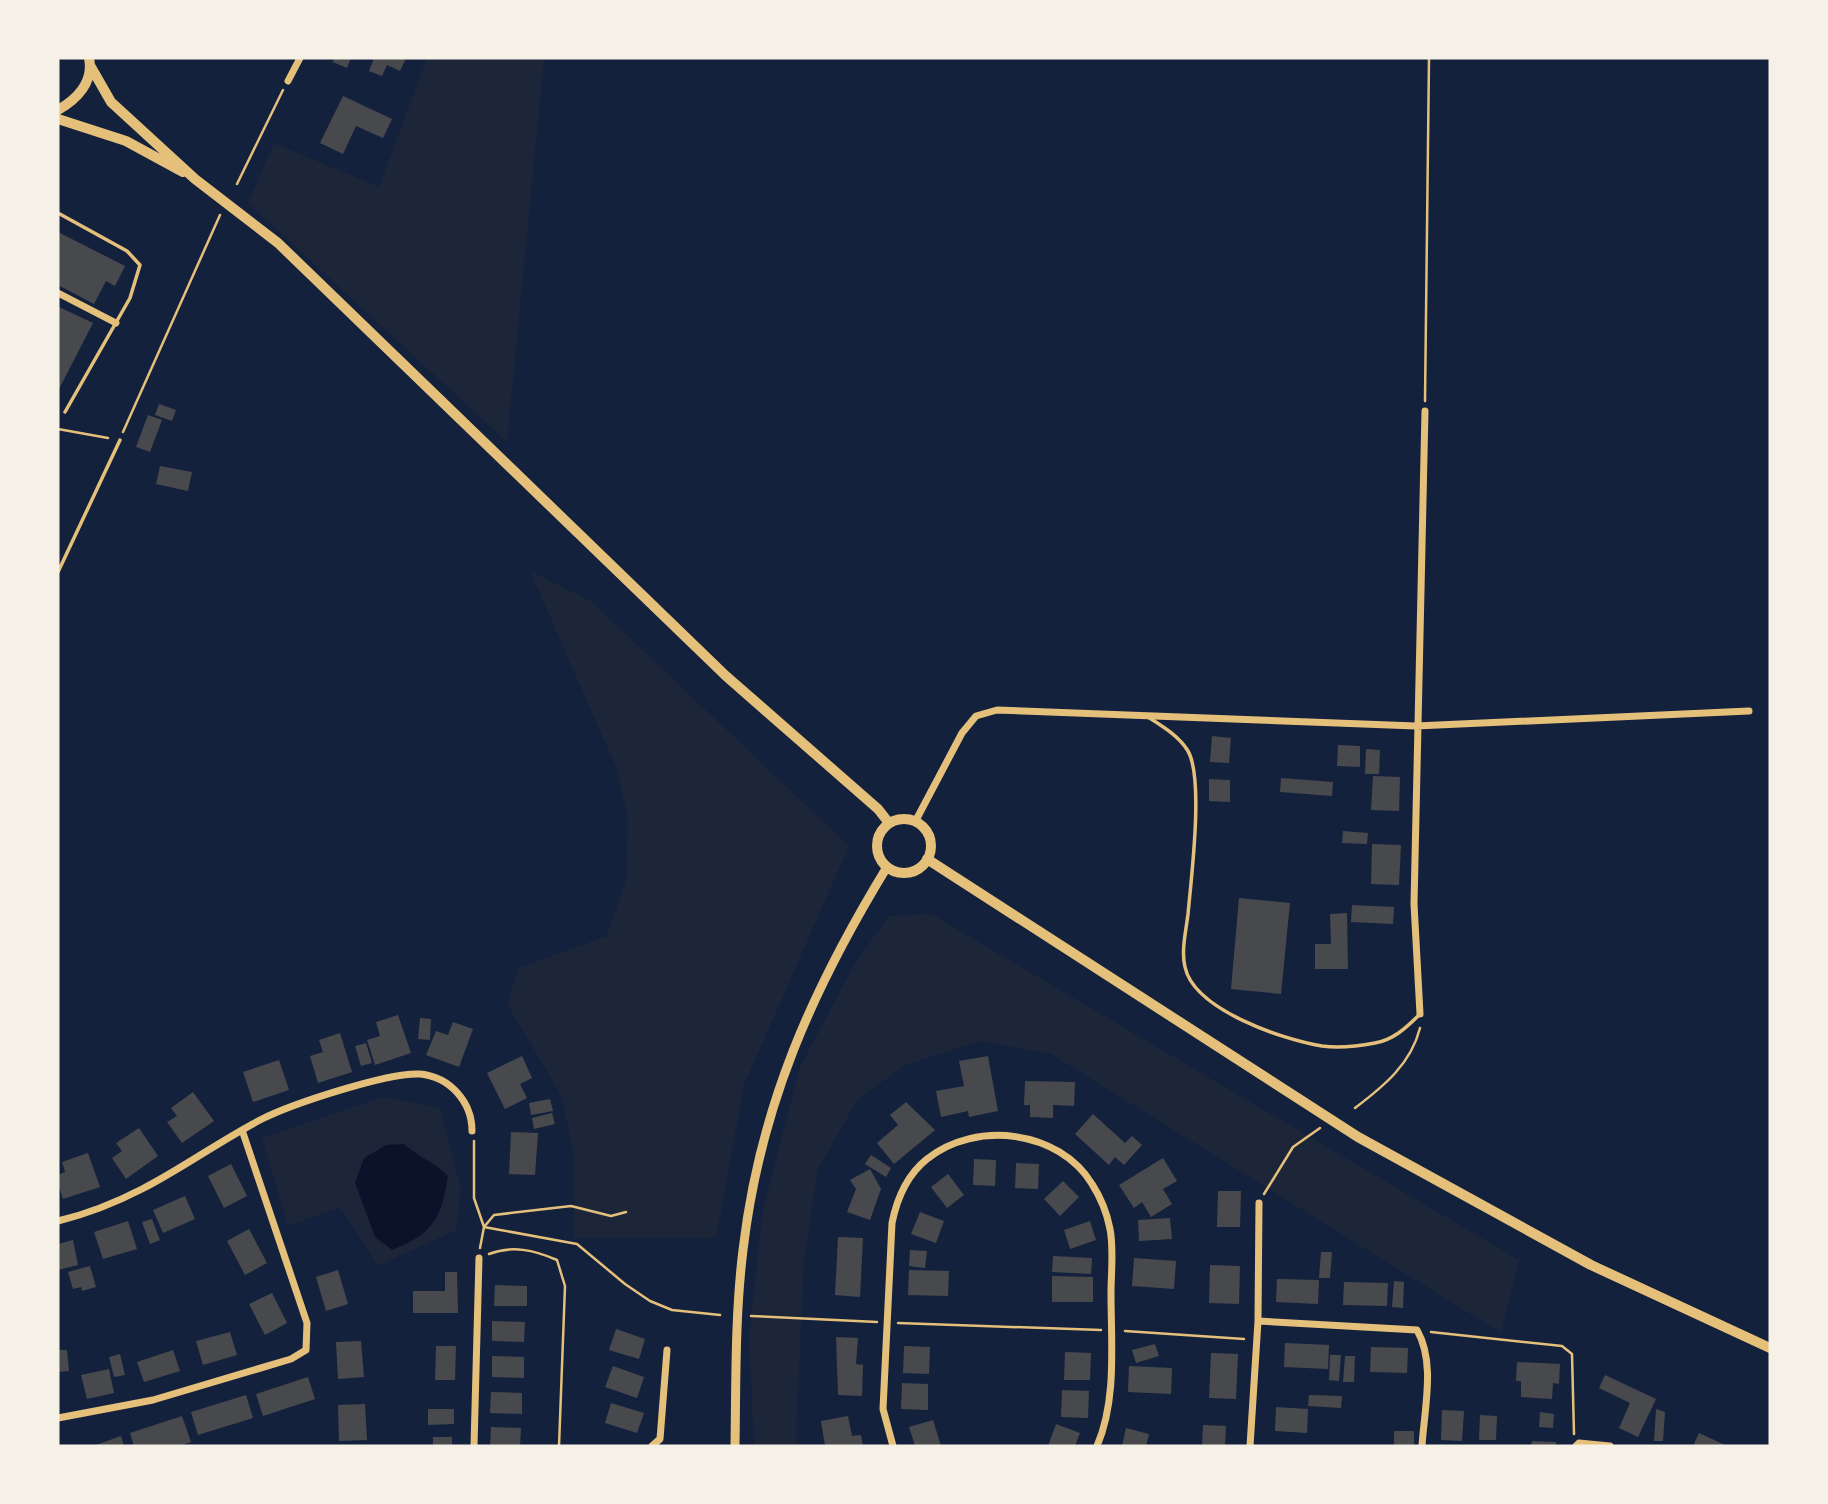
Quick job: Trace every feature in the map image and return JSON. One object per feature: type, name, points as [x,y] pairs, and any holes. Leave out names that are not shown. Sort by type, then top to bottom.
[{"type":"main road","points":[[58,110],[74,100],[86,85],[90,62]]},
{"type":"main road","points":[[90,62],[111,102],[195,178],[278,243],[726,676],[878,809],[889,823]]},
{"type":"main road","points":[[58,119],[125,141],[195,178]]},
{"type":"main road","points":[[902,819],[915,822],[929,837],[927,859],[918,869],[909,873],[887,867],[877,848],[881,831],[889,823],[902,819]]},
{"type":"main road","points":[[927,859],[1358,1137],[1591,1265],[1770,1348]]},
{"type":"main road","points":[[1726,1326],[1770,1342]]},
{"type":"street","points":[[288,81],[299,58]]},
{"type":"street","points":[[58,293],[116,323]]},
{"type":"street","points":[[1420,1014],[1414,904],[1425,411]]},
{"type":"street","points":[[915,822],[962,733],[976,716],[997,710],[1416,726],[1749,711]]},
{"type":"street","points":[[735,1446],[736,1344],[743,1250],[765,1135],[795,1042],[822,980],[887,867]]},
{"type":"street","points":[[58,1221],[83,1215],[143,1189],[265,1118],[378,1081],[420,1074],[450,1086],[472,1113],[472,1131]]},
{"type":"street","points":[[58,1418],[153,1400],[292,1359],[306,1350],[307,1323],[242,1130]]},
{"type":"street","points":[[893,1446],[883,1409],[892,1223],[897,1198],[926,1160],[948,1146],[998,1135],[1025,1138],[1052,1147],[1091,1182],[1104,1208],[1110,1232],[1111,1331],[1108,1410],[1097,1446]]},
{"type":"street","points":[[1250,1446],[1258,1321],[1259,1203]]},
{"type":"street","points":[[474,1446],[479,1258]]},
{"type":"street","points":[[1258,1321],[1418,1330],[1424,1342],[1428,1365],[1422,1446]]},
{"type":"street","points":[[652,1446],[660,1439],[667,1350]]},
{"type":"street","points":[[1578,1445],[1610,1446]]},
{"type":"lane","points":[[58,213],[127,251],[140,265],[130,298],[65,412]]},
{"type":"lane","points":[[58,572],[120,440]]},
{"type":"lane","points":[[1146,716],[1171,732],[1188,751],[1194,769],[1192,877],[1185,941],[1185,967],[1194,986],[1227,1012],[1278,1036],[1324,1046],[1378,1042],[1403,1031],[1420,1014]]},
{"type":"path","points":[[1425,411],[1429,58]]},
{"type":"path","points":[[237,184],[288,81]]},
{"type":"path","points":[[58,429],[120,440],[220,215]]},
{"type":"path","points":[[1355,1108],[1403,1064],[1414,1048],[1420,1029],[1420,1014]]},
{"type":"path","points":[[1259,1203],[1293,1147],[1320,1128]]},
{"type":"path","points":[[472,1131],[475,1148],[474,1198],[484,1227],[479,1258],[504,1249],[524,1250],[557,1260],[562,1270],[565,1286],[559,1446]]},
{"type":"path","points":[[484,1227],[494,1215],[507,1212],[532,1213],[571,1206],[611,1216],[626,1212]]},
{"type":"path","points":[[484,1227],[577,1244],[650,1301],[672,1310],[720,1315]]},
{"type":"path","points":[[751,1316],[1111,1331],[1256,1340]]},
{"type":"path","points":[[1418,1330],[1487,1340],[1562,1346],[1572,1354],[1572,1430],[1578,1445]]},
{"type":"shaded area","points":[[427,58],[544,58],[507,442],[248,203],[274,143],[379,187]]},
{"type":"shaded area","points":[[530,571],[591,601],[849,846],[744,1085],[716,1238],[574,1238],[574,1155],[561,1095],[507,1004],[519,968],[607,936],[626,880],[628,820],[618,772]]},
{"type":"shaded area","points":[[931,914],[1519,1260],[1501,1333],[1051,1054],[980,1041],[905,1065],[858,1099],[818,1169],[804,1259],[796,1435],[798,1446],[754,1446],[749,1338],[763,1209],[800,1067],[855,963],[889,916]]},
{"type":"shaded area","points":[[383,1097],[440,1108],[461,1189],[456,1230],[378,1266],[340,1207],[288,1226],[262,1138]]},
{"type":"shaded area","points":[[404,1144],[448,1176],[442,1203],[433,1223],[417,1237],[392,1250],[375,1237],[355,1183],[364,1158],[386,1145]]},
{"type":"building","points":[[334,58],[351,58],[347,68],[333,62]]},
{"type":"building","points":[[374,58],[406,58],[400,71],[387,65],[382,76],[369,71]]},
{"type":"building","points":[[343,96],[392,119],[383,138],[356,126],[343,154],[320,143]]},
{"type":"building","points":[[58,232],[125,266],[115,286],[106,281],[94,304],[58,285]]},
{"type":"building","points":[[59,307],[93,323],[58,391],[58,310]]},
{"type":"building","points":[[159,404],[176,410],[172,421],[155,415]]},
{"type":"building","points":[[148,415],[162,420],[150,452],[136,447]]},
{"type":"building","points":[[160,466],[192,472],[188,491],[156,484]]},
{"type":"building","points":[[1212,736],[1231,738],[1229,763],[1210,762]]},
{"type":"building","points":[[1338,745],[1360,746],[1360,767],[1337,766]]},
{"type":"building","points":[[1366,749],[1380,750],[1379,774],[1365,774]]},
{"type":"building","points":[[1373,776],[1400,777],[1399,811],[1371,810]]},
{"type":"building","points":[[1281,778],[1333,782],[1332,796],[1280,792]]},
{"type":"building","points":[[1209,779],[1230,780],[1230,802],[1209,801]]},
{"type":"building","points":[[1343,831],[1368,833],[1367,844],[1342,843]]},
{"type":"building","points":[[1372,844],[1401,845],[1399,885],[1371,884]]},
{"type":"building","points":[[1239,898],[1290,903],[1281,994],[1231,989]]},
{"type":"building","points":[[1352,905],[1394,907],[1393,924],[1351,922]]},
{"type":"building","points":[[1347,913],[1348,969],[1315,969],[1315,944],[1331,944],[1330,914]]},
{"type":"building","points":[[398,1015],[411,1053],[375,1065],[367,1040],[380,1036],[376,1022]]},
{"type":"building","points":[[420,1018],[431,1019],[430,1040],[418,1039]]},
{"type":"building","points":[[453,1022],[473,1029],[459,1067],[426,1055],[436,1031],[448,1035]]},
{"type":"building","points":[[340,1033],[352,1072],[318,1083],[310,1056],[323,1052],[319,1040]]},
{"type":"building","points":[[366,1043],[372,1063],[361,1066],[355,1046]]},
{"type":"building","points":[[522,1056],[532,1078],[520,1084],[527,1098],[505,1109],[487,1073]]},
{"type":"building","points":[[988,1056],[998,1111],[969,1117],[968,1111],[941,1117],[936,1091],[964,1086],[959,1061]]},
{"type":"building","points":[[279,1060],[289,1090],[253,1102],[243,1072]]},
{"type":"building","points":[[1025,1081],[1075,1082],[1074,1106],[1053,1105],[1053,1118],[1030,1117],[1030,1105],[1024,1105]]},
{"type":"building","points":[[193,1092],[214,1121],[182,1143],[167,1122],[177,1116],[171,1108]]},
{"type":"building","points":[[550,1099],[553,1111],[531,1115],[529,1103]]},
{"type":"building","points":[[906,1102],[935,1130],[894,1164],[877,1143],[898,1125],[890,1115]]},
{"type":"building","points":[[552,1113],[555,1124],[534,1129],[532,1118]]},
{"type":"building","points":[[1093,1114],[1125,1143],[1132,1136],[1142,1145],[1124,1165],[1115,1157],[1109,1165],[1075,1134]]},
{"type":"building","points":[[139,1128],[158,1156],[126,1179],[112,1158],[122,1151],[116,1143]]},
{"type":"building","points":[[511,1132],[538,1133],[535,1175],[509,1174]]},
{"type":"building","points":[[88,1153],[100,1187],[63,1199],[58,1184],[58,1175],[65,1172],[62,1162]]},
{"type":"building","points":[[871,1155],[891,1168],[886,1177],[865,1164]]},
{"type":"building","points":[[1163,1158],[1177,1181],[1163,1189],[1172,1204],[1151,1217],[1142,1202],[1134,1208],[1119,1185]]},
{"type":"building","points":[[974,1159],[996,1160],[995,1186],[973,1185]]},
{"type":"building","points":[[1016,1163],[1039,1164],[1038,1189],[1015,1188]]},
{"type":"building","points":[[231,1164],[247,1196],[224,1208],[208,1176]]},
{"type":"building","points":[[870,1169],[881,1189],[870,1220],[847,1212],[856,1189],[850,1180]]},
{"type":"building","points":[[948,1174],[964,1195],[947,1208],[931,1187]]},
{"type":"building","points":[[1063,1181],[1079,1197],[1060,1216],[1044,1199]]},
{"type":"building","points":[[1218,1191],[1241,1191],[1240,1227],[1217,1227]]},
{"type":"building","points":[[185,1196],[195,1219],[163,1233],[153,1210]]},
{"type":"building","points":[[920,1212],[944,1221],[936,1243],[911,1234]]},
{"type":"building","points":[[1170,1218],[1172,1239],[1139,1241],[1138,1220]]},
{"type":"building","points":[[152,1219],[160,1240],[150,1244],[142,1222]]},
{"type":"building","points":[[128,1221],[137,1249],[103,1259],[94,1232]]},
{"type":"building","points":[[1090,1221],[1096,1240],[1070,1249],[1064,1230]]},
{"type":"building","points":[[249,1229],[267,1263],[245,1275],[227,1241]]},
{"type":"building","points":[[838,1237],[863,1238],[860,1297],[835,1295]]},
{"type":"building","points":[[73,1240],[78,1265],[58,1270],[58,1244]]},
{"type":"building","points":[[910,1250],[927,1251],[925,1268],[909,1266]]},
{"type":"building","points":[[1321,1252],[1332,1252],[1330,1278],[1319,1278]]},
{"type":"building","points":[[1053,1256],[1092,1258],[1091,1274],[1052,1272]]},
{"type":"building","points":[[1134,1258],[1176,1261],[1174,1289],[1132,1286]]},
{"type":"building","points":[[1210,1265],[1240,1266],[1239,1304],[1209,1303]]},
{"type":"building","points":[[90,1266],[96,1287],[82,1291],[81,1287],[73,1289],[68,1272]]},
{"type":"building","points":[[338,1270],[348,1304],[326,1311],[316,1277]]},
{"type":"building","points":[[909,1270],[949,1271],[948,1296],[908,1295]]},
{"type":"building","points":[[445,1272],[457,1272],[458,1313],[413,1313],[413,1291],[445,1291]]},
{"type":"building","points":[[1052,1276],[1093,1277],[1093,1302],[1052,1302]]},
{"type":"building","points":[[1277,1279],[1319,1280],[1318,1304],[1276,1302]]},
{"type":"building","points":[[1394,1281],[1404,1282],[1403,1308],[1392,1307]]},
{"type":"building","points":[[1344,1282],[1388,1283],[1387,1306],[1343,1305]]},
{"type":"building","points":[[495,1285],[527,1286],[527,1306],[494,1306]]},
{"type":"building","points":[[272,1293],[287,1323],[265,1335],[249,1304]]},
{"type":"building","points":[[492,1321],[525,1322],[524,1342],[492,1341]]},
{"type":"building","points":[[616,1329],[645,1339],[639,1359],[609,1350]]},
{"type":"building","points":[[230,1332],[237,1355],[203,1365],[196,1341]]},
{"type":"building","points":[[836,1337],[858,1338],[856,1364],[863,1365],[862,1396],[838,1395]]},
{"type":"building","points":[[361,1341],[364,1377],[338,1379],[336,1342]]},
{"type":"building","points":[[1285,1343],[1329,1345],[1328,1369],[1284,1367]]},
{"type":"building","points":[[1155,1344],[1159,1356],[1136,1363],[1132,1350]]},
{"type":"building","points":[[436,1346],[456,1346],[455,1380],[435,1380]]},
{"type":"building","points":[[904,1346],[930,1347],[929,1374],[903,1373]]},
{"type":"building","points":[[1371,1347],[1408,1348],[1407,1373],[1370,1372]]},
{"type":"building","points":[[58,1350],[67,1350],[69,1371],[58,1372]]},
{"type":"building","points":[[173,1350],[180,1371],[144,1382],[137,1362]]},
{"type":"building","points":[[1065,1352],[1091,1353],[1090,1380],[1064,1380]]},
{"type":"building","points":[[1211,1353],[1238,1354],[1236,1399],[1209,1398]]},
{"type":"building","points":[[120,1354],[125,1375],[114,1377],[109,1357]]},
{"type":"building","points":[[1330,1355],[1341,1355],[1339,1381],[1329,1380]]},
{"type":"building","points":[[492,1356],[524,1357],[524,1378],[492,1377]]},
{"type":"building","points":[[1345,1356],[1355,1356],[1354,1382],[1343,1382]]},
{"type":"building","points":[[1517,1362],[1560,1364],[1559,1384],[1553,1383],[1552,1399],[1521,1397],[1521,1381],[1516,1381]]},
{"type":"building","points":[[613,1366],[644,1377],[637,1398],[605,1387]]},
{"type":"building","points":[[1129,1366],[1172,1368],[1171,1394],[1128,1392]]},
{"type":"building","points":[[109,1369],[114,1393],[87,1399],[81,1375]]},
{"type":"building","points":[[1605,1375],[1656,1399],[1638,1437],[1619,1428],[1630,1403],[1599,1388]]},
{"type":"building","points":[[308,1377],[315,1399],[263,1416],[256,1394]]},
{"type":"building","points":[[902,1383],[928,1384],[928,1410],[901,1409]]},
{"type":"building","points":[[1062,1390],[1089,1391],[1088,1418],[1061,1417]]},
{"type":"building","points":[[491,1392],[522,1393],[522,1414],[490,1413]]},
{"type":"building","points":[[246,1395],[253,1418],[198,1435],[191,1412]]},
{"type":"building","points":[[1309,1395],[1342,1396],[1341,1408],[1308,1406]]},
{"type":"building","points":[[611,1403],[644,1413],[637,1433],[605,1423]]},
{"type":"building","points":[[365,1404],[367,1440],[339,1441],[338,1405]]},
{"type":"building","points":[[1276,1407],[1308,1409],[1307,1433],[1275,1431]]},
{"type":"building","points":[[428,1409],[454,1409],[454,1424],[428,1425]]},
{"type":"building","points":[[1656,1409],[1665,1412],[1663,1441],[1654,1441]]},
{"type":"building","points":[[1442,1410],[1464,1411],[1462,1441],[1441,1440]]},
{"type":"building","points":[[1540,1412],[1554,1414],[1553,1428],[1539,1427]]},
{"type":"building","points":[[1480,1415],[1497,1416],[1496,1440],[1479,1440]]},
{"type":"building","points":[[182,1416],[191,1442],[179,1446],[134,1446],[130,1433]]},
{"type":"building","points":[[848,1416],[852,1436],[861,1435],[863,1446],[825,1446],[821,1421]]},
{"type":"building","points":[[933,1420],[941,1446],[915,1446],[909,1427]]},
{"type":"building","points":[[1056,1424],[1080,1433],[1075,1446],[1048,1446]]},
{"type":"building","points":[[1203,1425],[1226,1426],[1225,1446],[1202,1446]]},
{"type":"building","points":[[491,1427],[521,1428],[520,1446],[490,1446]]},
{"type":"building","points":[[1126,1428],[1149,1434],[1146,1446],[1122,1446]]},
{"type":"building","points":[[1394,1431],[1414,1431],[1414,1446],[1394,1446]]},
{"type":"building","points":[[1699,1433],[1727,1446],[1693,1446]]},
{"type":"building","points":[[121,1436],[124,1446],[93,1446]]},
{"type":"building","points":[[433,1437],[452,1437],[452,1446],[433,1446]]},
{"type":"building","points":[[1532,1441],[1556,1442],[1556,1446],[1531,1446]]}]
